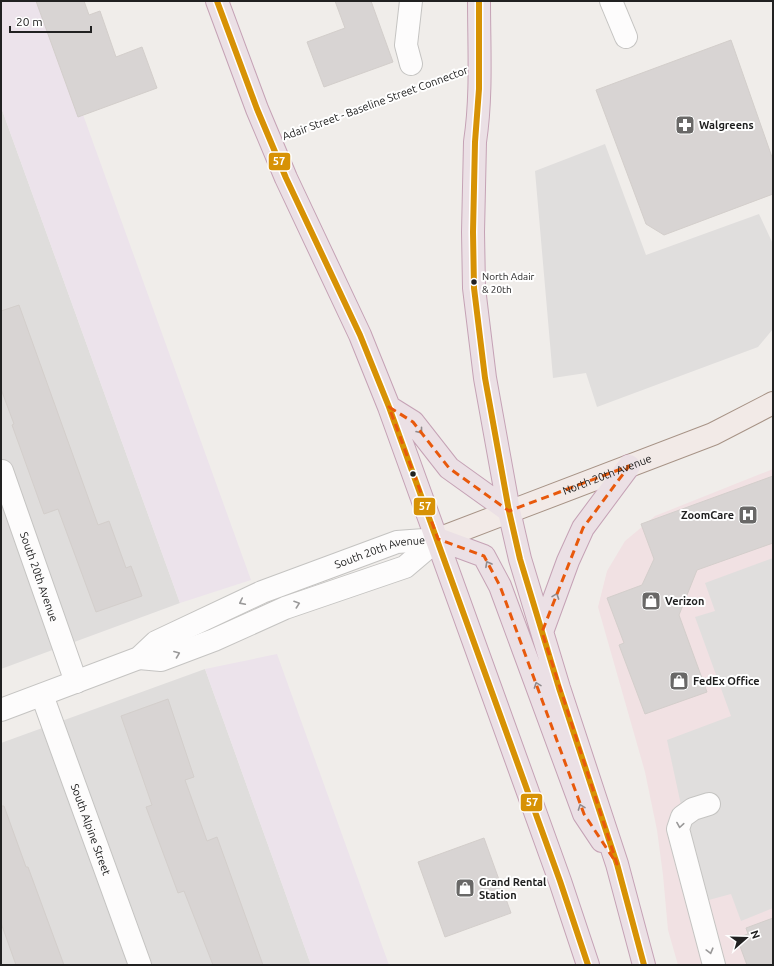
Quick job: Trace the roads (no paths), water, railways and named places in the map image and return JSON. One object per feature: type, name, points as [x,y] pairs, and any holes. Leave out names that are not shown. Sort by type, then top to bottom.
[{"type":"highway","points":[[217,1],[286,178],[360,335],[389,407],[558,874],[588,965]]},
{"type":"highway","points":[[479,1],[479,65],[474,172],[474,288],[485,378],[509,511],[520,559],[616,864],[644,965]]},
{"type":"highway","points":[[389,407],[413,422],[449,468],[509,511]]},
{"type":"highway","points":[[542,632],[568,561],[583,528],[629,466]]},
{"type":"highway","points":[[438,539],[484,556],[497,581],[518,631],[584,814],[616,864]]},
{"type":"main road","name":"North 20th Avenue","points":[[438,539],[713,434],[773,403]]},
{"type":"street","points":[[411,1],[406,44],[411,64]]},
{"type":"street","points":[[612,1],[626,38]]},
{"type":"street","name":"South 20th Avenue","points":[[2,471],[76,682]]},
{"type":"street","name":"South 20th Avenue","points":[[1,710],[139,658],[161,660],[214,640],[284,608],[404,567],[438,539]]},
{"type":"street","name":"South Alpine Street","points":[[42,694],[140,965]]},
{"type":"street","points":[[709,804],[693,809],[682,817],[678,829],[714,965]]},
{"type":"place","name":"Walgreens","points":[[685,125]]},
{"type":"place","name":"North Adair & 20th","points":[[474,282]]},
{"type":"place","name":"ZoomCare","points":[[748,515]]},
{"type":"place","name":"Verizon","points":[[651,601]]},
{"type":"place","name":"FedEx Office","points":[[679,681]]},
{"type":"place","name":"Grand Rental Station","points":[[465,888]]}]
